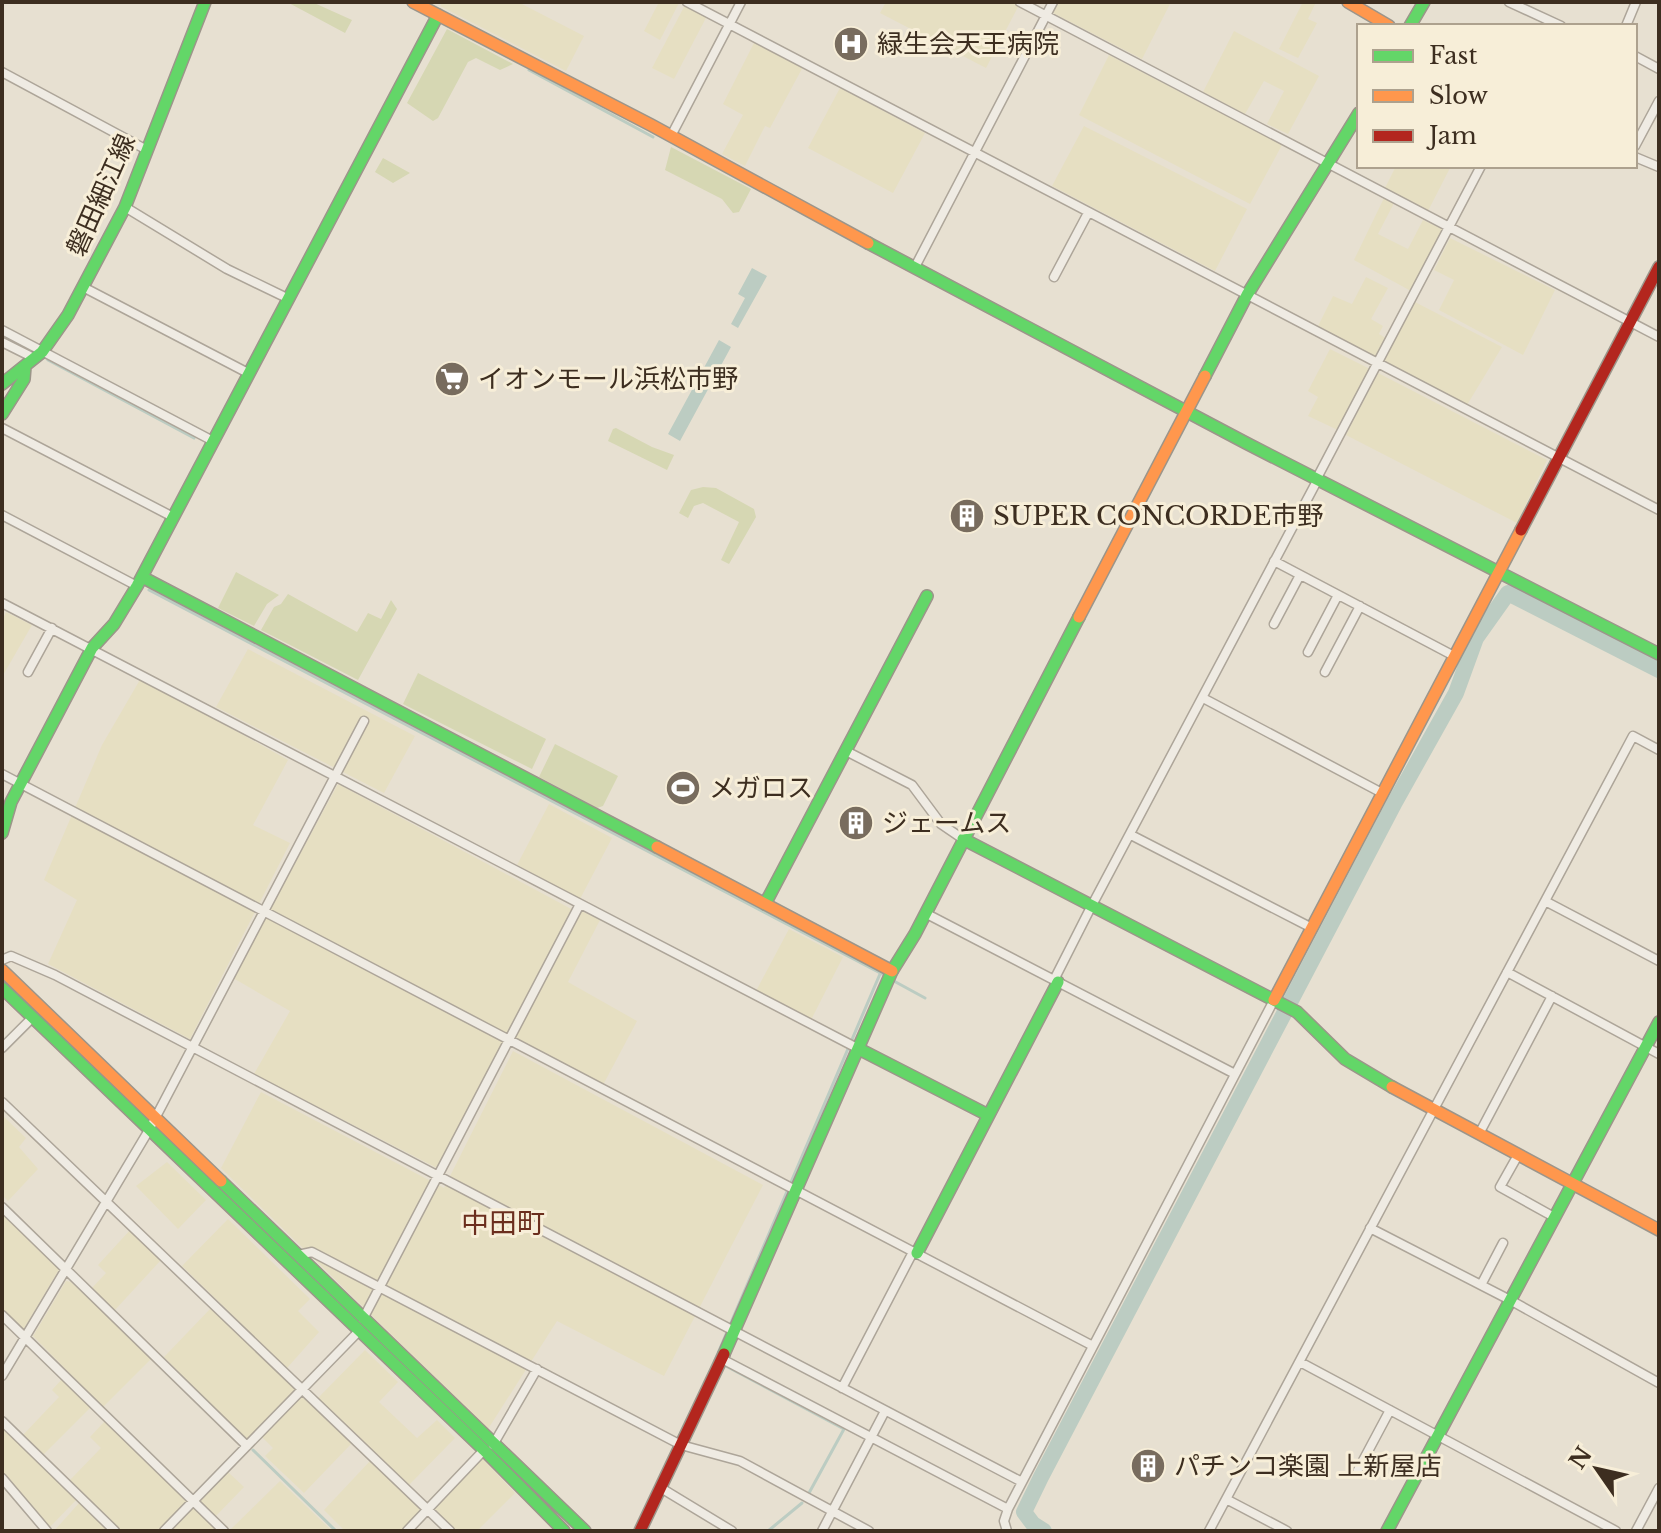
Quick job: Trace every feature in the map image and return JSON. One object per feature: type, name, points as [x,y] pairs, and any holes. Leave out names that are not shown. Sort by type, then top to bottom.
[{"type":"street","name":"磐田細江線","points":[[2,384],[33,359],[68,315],[83,287],[125,207],[205,2]]},
{"type":"street","points":[[413,2],[671,136],[1316,482],[1659,654]]},
{"type":"street","points":[[687,2],[1659,510]]},
{"type":"street","points":[[671,136],[741,2]]},
{"type":"street","points":[[1020,2],[1659,337]]},
{"type":"street","points":[[915,267],[1053,2]]},
{"type":"street","points":[[1348,2],[1386,24]]},
{"type":"street","points":[[1411,24],[1424,2]]},
{"type":"street","points":[[1509,2],[1557,24]]},
{"type":"street","points":[[1627,24],[1636,2]]},
{"type":"street","points":[[2,833],[11,802],[92,648],[108,632],[140,581],[438,15]]},
{"type":"street","points":[[1637,57],[1659,69]]},
{"type":"street","points":[[2,72],[147,150]]},
{"type":"street","points":[[1637,142],[1659,101]]},
{"type":"street","points":[[640,1531],[735,1332],[859,1049],[887,968],[901,960],[1247,295],[1357,116]]},
{"type":"street","points":[[1637,158],[1659,167]]},
{"type":"street","points":[[842,1388],[1058,982],[1056,976],[1480,168]]},
{"type":"street","points":[[125,207],[215,262],[287,298]]},
{"type":"street","points":[[1054,277],[1088,213]]},
{"type":"street","points":[[1007,1531],[1004,1521],[1008,1509],[1659,267]]},
{"type":"street","points":[[83,287],[248,373]]},
{"type":"street","points":[[2,330],[33,359]]},
{"type":"street","points":[[2,342],[213,441]]},
{"type":"street","points":[[2,414],[33,359]]},
{"type":"street","points":[[2,428],[173,517]]},
{"type":"street","points":[[2,515],[140,581],[887,968]]},
{"type":"street","points":[[1274,561],[1454,656]]},
{"type":"street","points":[[1274,624],[1300,575]]},
{"type":"street","points":[[1308,652],[1338,595]]},
{"type":"street","points":[[765,904],[927,596]]},
{"type":"street","points":[[2,603],[988,1115]]},
{"type":"street","points":[[1325,672],[1360,606]]},
{"type":"street","points":[[28,672],[52,628]]},
{"type":"street","points":[[1203,698],[1382,793]]},
{"type":"street","points":[[2,1376],[149,1130],[364,721]]},
{"type":"street","points":[[1209,1531],[1633,736],[1659,750]]},
{"type":"street","points":[[846,751],[912,785],[941,824],[963,839],[1297,1012],[1351,1063],[1659,1230]]},
{"type":"street","points":[[2,774],[1093,1346]]},
{"type":"street","points":[[1131,835],[1312,928]]},
{"type":"street","points":[[1545,901],[1659,961]]},
{"type":"street","points":[[363,1319],[580,904]]},
{"type":"street","points":[[925,913],[1235,1074]]},
{"type":"street","points":[[2,960],[11,956],[28,962],[1022,1482]]},
{"type":"street","points":[[2,970],[363,1319],[489,1447],[564,1531]]},
{"type":"street","points":[[1507,972],[1659,1054]]},
{"type":"street","points":[[2,988],[359,1331],[585,1531]]},
{"type":"street","points":[[1479,1134],[1552,996]]},
{"type":"street","points":[[2,1048],[33,1017]]},
{"type":"street","points":[[1387,1531],[1659,1022]]},
{"type":"street","points":[[2,1102],[450,1531]]},
{"type":"street","points":[[1518,1155],[1500,1187],[1554,1217]]},
{"type":"street","points":[[2,1207],[247,1446]]},
{"type":"street","points":[[1370,1228],[1510,1300],[1659,1383]]},
{"type":"street","points":[[1481,1285],[1503,1243]]},
{"type":"street","points":[[298,1255],[312,1252],[381,1285],[479,1341],[681,1445],[740,1461],[869,1531]]},
{"type":"street","points":[[2,1315],[224,1531]]},
{"type":"street","points":[[164,1531],[359,1331]]},
{"type":"street","points":[[722,1359],[1008,1509]]},
{"type":"street","points":[[1300,1362],[1616,1531]]},
{"type":"street","points":[[407,1531],[489,1447],[537,1369]]},
{"type":"street","points":[[1358,1470],[1390,1410]]},
{"type":"street","points":[[822,1531],[885,1411]]},
{"type":"street","points":[[2,1421],[115,1531]]},
{"type":"street","points":[[2,1478],[47,1531]]},
{"type":"street","points":[[661,1488],[732,1531]]},
{"type":"street","points":[[1636,1531],[1659,1488]]},
{"type":"street","points":[[1226,1499],[1272,1527],[1287,1531]]},
{"type":"shaded area","points":[[442,2],[518,2],[584,36],[566,71],[440,6]]},
{"type":"shaded area","points":[[659,2],[679,3],[660,40],[644,31]]},
{"type":"shaded area","points":[[886,2],[1013,2],[1019,5],[986,68],[880,13]]},
{"type":"shaded area","points":[[1059,2],[1171,2],[1142,59],[1053,13]]},
{"type":"shaded area","points":[[1303,2],[1316,2],[1308,19],[1317,23],[1298,58],[1279,49]]},
{"type":"shaded area","points":[[685,5],[707,16],[674,79],[652,68]]},
{"type":"shaded area","points":[[1234,31],[1319,76],[1288,134],[1267,124],[1284,91],[1264,81],[1245,114],[1203,92]]},
{"type":"shaded area","points":[[755,41],[804,65],[770,128],[765,126],[745,166],[722,154],[743,115],[723,104]]},
{"type":"shaded area","points":[[1109,55],[1282,145],[1250,204],[1079,115]]},
{"type":"shaded area","points":[[840,88],[925,133],[893,193],[808,148]]},
{"type":"shaded area","points":[[1084,126],[1247,209],[1215,271],[1052,186]]},
{"type":"shaded area","points":[[1395,168],[1450,168],[1428,211],[1385,188]]},
{"type":"shaded area","points":[[1384,198],[1394,203],[1378,234],[1408,249],[1423,220],[1444,230],[1411,291],[1354,260]]},
{"type":"shaded area","points":[[1450,238],[1555,290],[1523,355],[1439,310],[1454,280],[1434,270]]},
{"type":"shaded area","points":[[752,268],[767,276],[738,328],[731,324],[745,298],[738,294]]},
{"type":"shaded area","points":[[1366,277],[1388,288],[1371,319],[1383,326],[1379,334],[1387,339],[1379,357],[1318,326],[1333,296],[1352,304]]},
{"type":"shaded area","points":[[1413,301],[1502,347],[1467,405],[1383,361]]},
{"type":"shaded area","points":[[719,340],[731,347],[680,441],[668,434]]},
{"type":"shaded area","points":[[1330,349],[1372,370],[1340,431],[1308,416],[1318,397],[1308,391]]},
{"type":"shaded area","points":[[1378,373],[1547,460],[1517,523],[1346,435]]},
{"type":"shaded area","points":[[6,612],[32,625],[2,677],[2,621]]},
{"type":"shaded area","points":[[248,649],[415,736],[384,793],[216,707]]},
{"type":"shaded area","points":[[141,678],[288,760],[253,825],[290,843],[190,1039],[48,964],[77,900],[44,880],[102,745]]},
{"type":"shaded area","points":[[338,784],[575,911],[437,1168],[254,1074],[290,1011],[233,978]]},
{"type":"shaded area","points":[[549,804],[612,838],[580,899],[517,865]]},
{"type":"shaded area","points":[[580,910],[600,920],[568,982],[637,1021],[603,1085],[512,1037]]},
{"type":"shaded area","points":[[789,929],[843,957],[811,1020],[756,991]]},
{"type":"shaded area","points":[[513,1051],[763,1185],[664,1376],[557,1321],[488,1429],[221,1168],[261,1092],[444,1188]]},
{"type":"shaded area","points":[[2,1115],[26,1138],[19,1147],[38,1169],[8,1201],[2,1195]]},
{"type":"shaded area","points":[[167,1162],[206,1200],[178,1229],[136,1186]]},
{"type":"shaded area","points":[[2,1212],[60,1268],[23,1330],[2,1310]]},
{"type":"shaded area","points":[[228,1219],[310,1299],[298,1311],[319,1332],[287,1368],[182,1266]]},
{"type":"shaded area","points":[[131,1229],[161,1260],[114,1311],[91,1289],[106,1273],[98,1265]]},
{"type":"shaded area","points":[[66,1281],[71,1282],[152,1358],[103,1407],[33,1336]]},
{"type":"shaded area","points":[[212,1307],[298,1390],[248,1442],[164,1357]]},
{"type":"shaded area","points":[[365,1350],[398,1382],[379,1402],[417,1438],[437,1420],[455,1438],[409,1485],[318,1398]]},
{"type":"shaded area","points":[[63,1378],[91,1407],[42,1456],[22,1436],[59,1397],[52,1390]]},
{"type":"shaded area","points":[[303,1395],[353,1442],[304,1493],[265,1456],[273,1448],[261,1436]]},
{"type":"shaded area","points":[[105,1421],[188,1502],[160,1531],[120,1531],[69,1481],[101,1448],[90,1437]]},
{"type":"shaded area","points":[[2,1425],[78,1498],[49,1528],[2,1472]]},
{"type":"shaded area","points":[[481,1457],[515,1493],[477,1531],[455,1531],[431,1509]]},
{"type":"shaded area","points":[[370,1461],[422,1510],[402,1531],[345,1531],[324,1510]]},
{"type":"shaded area","points":[[227,1471],[244,1487],[214,1518],[198,1501]]},
{"type":"shaded area","points":[[280,1481],[332,1531],[229,1531]]},
{"type":"shaded area","points":[[80,1502],[110,1531],[54,1531]]},
{"type":"shaded area","points":[[193,1507],[219,1531],[170,1531]]},
{"type":"green space","points":[[287,2],[312,2],[352,20],[345,33]]},
{"type":"green space","points":[[447,29],[513,64],[500,70],[476,58],[468,62],[438,118],[433,121],[407,103]]},
{"type":"green space","points":[[671,147],[751,189],[739,212],[733,213],[722,199],[665,170]]},
{"type":"green space","points":[[383,158],[410,173],[393,183],[375,172]]},
{"type":"green space","points":[[616,428],[674,455],[667,470],[608,441]]},
{"type":"green space","points":[[716,488],[754,509],[756,517],[729,564],[721,560],[739,522],[703,503],[694,506],[688,518],[679,513],[691,490]]},
{"type":"green space","points":[[236,572],[279,595],[267,604],[254,626],[218,608]]},
{"type":"green space","points":[[288,594],[357,632],[368,613],[381,619],[391,600],[397,609],[358,680],[261,630],[274,607],[281,604]]},
{"type":"green space","points":[[418,673],[546,739],[532,769],[403,704]]},
{"type":"green space","points":[[555,744],[618,776],[603,806],[597,808],[539,777]]},
{"type":"waterway","points":[[529,70],[653,137]]},
{"type":"waterway","points":[[2,337],[30,351]]},
{"type":"waterway","points":[[48,360],[194,438]]},
{"type":"waterway","points":[[149,590],[886,976]]},
{"type":"waterway","points":[[1044,1531],[1033,1524],[1024,1512],[1041,1477],[1395,802],[1456,693],[1476,638],[1508,593],[1659,670]]},
{"type":"waterway","points":[[718,1361],[715,1360],[880,974]]},
{"type":"waterway","points":[[892,980],[925,998]]},
{"type":"waterway","points":[[724,1365],[844,1429],[809,1493]]},
{"type":"waterway","points":[[253,1450],[336,1531]]},
{"type":"waterway","points":[[768,1531],[802,1503]]},
{"type":"traffic: fast","points":[[2,384],[42,352],[68,315],[125,207],[205,2]]},
{"type":"traffic: fast","points":[[1411,24],[1424,2]]},
{"type":"traffic: fast","points":[[2,833],[11,802],[92,648],[114,624],[137,586],[438,15]]},
{"type":"traffic: fast","points":[[1205,376],[1247,295],[1357,116]]},
{"type":"traffic: fast","points":[[868,243],[1246,443],[1659,654]]},
{"type":"traffic: fast","points":[[2,414],[24,379],[25,367]]},
{"type":"traffic: fast","points":[[142,577],[657,847]]},
{"type":"traffic: fast","points":[[765,904],[927,596]]},
{"type":"traffic: fast","points":[[724,1354],[892,971],[915,934],[1079,617]]},
{"type":"traffic: fast","points":[[963,839],[1297,1012],[1345,1059],[1392,1087]]},
{"type":"traffic: fast","points":[[917,1253],[1058,982]]},
{"type":"traffic: fast","points":[[2,988],[484,1450],[564,1531]]},
{"type":"traffic: fast","points":[[1387,1531],[1659,1022]]},
{"type":"traffic: fast","points":[[859,1049],[988,1115]]},
{"type":"traffic: fast","points":[[221,1181],[585,1531]]},
{"type":"traffic: slow","points":[[413,2],[651,125],[868,243]]},
{"type":"traffic: slow","points":[[1348,2],[1386,24]]},
{"type":"traffic: slow","points":[[1079,617],[1205,376]]},
{"type":"traffic: slow","points":[[1274,1000],[1521,530]]},
{"type":"traffic: slow","points":[[657,847],[892,971]]},
{"type":"traffic: slow","points":[[2,970],[221,1181]]},
{"type":"traffic: slow","points":[[1392,1087],[1659,1230]]},
{"type":"traffic: jam","points":[[1521,530],[1659,267]]},
{"type":"traffic: jam","points":[[640,1531],[724,1354]]},
{"type":"place","name":"緑生会天王病院","points":[[851,44]]},
{"type":"place","name":"イオンモール浜松市野","points":[[452,379]]},
{"type":"place","name":"SUPER CONCORDE市野","points":[[967,516]]},
{"type":"place","name":"メガロス","points":[[683,788]]},
{"type":"place","name":"ジェームス","points":[[856,823]]},
{"type":"place","name":"パチンコ楽園 上新屋店","points":[[1148,1466]]},
{"type":"district","name":"中田町","points":[[503,1223]]}]
